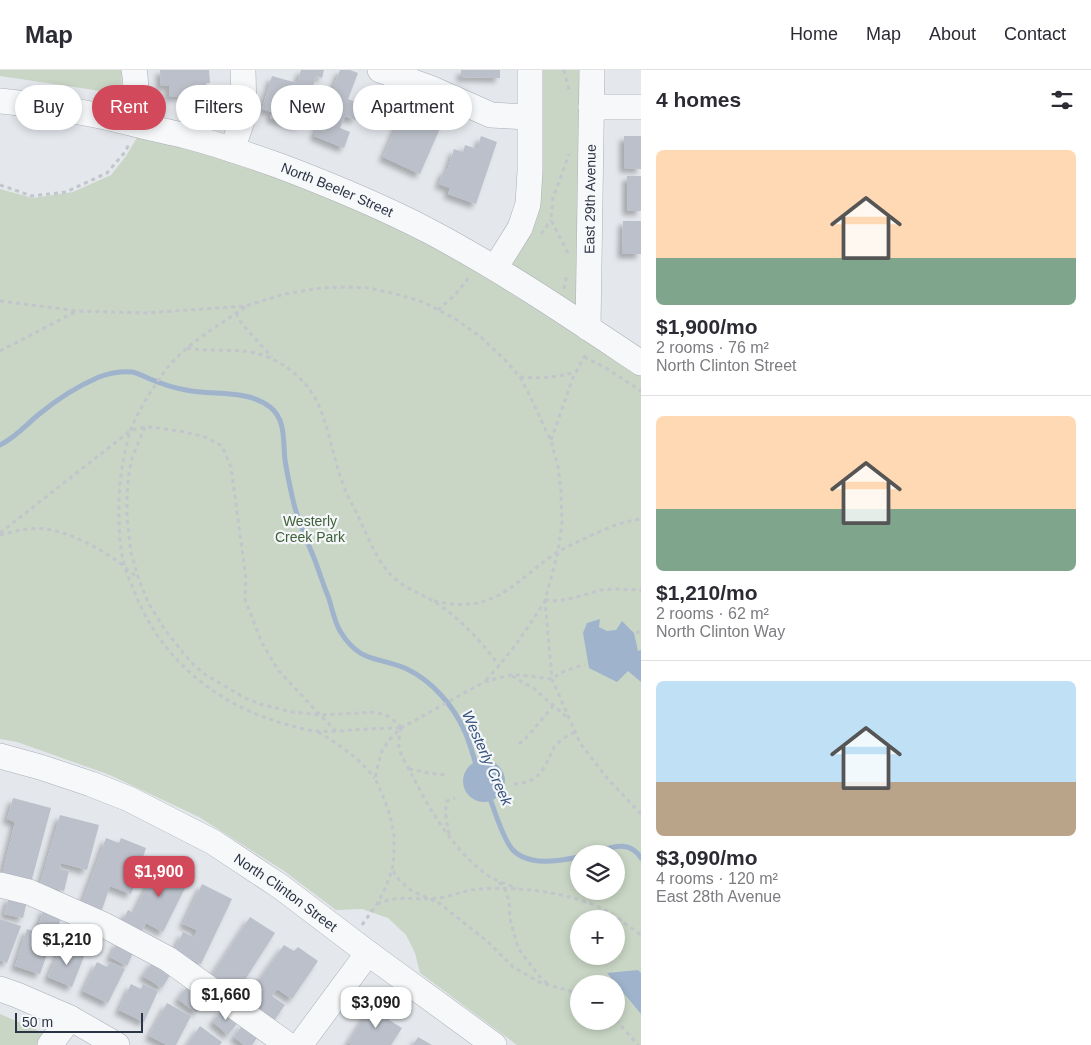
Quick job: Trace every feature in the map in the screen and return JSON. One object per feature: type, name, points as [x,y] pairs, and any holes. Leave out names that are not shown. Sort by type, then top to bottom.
[{"type":"street","points":[[134,70],[136,85]]},
{"type":"street","points":[[232,150],[244,115],[243,70]]},
{"type":"street","points":[[380,70],[430,79],[491,115],[529,117]]},
{"type":"street","points":[[487,264],[520,228],[528,204],[530,171],[530,70]]},
{"type":"street","name":"East 29th Avenue","points":[[589,339],[581,101],[592,70]]},
{"type":"street","name":"North Beeler Street","points":[[0,100],[92,114]]},
{"type":"street","points":[[581,101],[641,107]]},
{"type":"street","name":"North Beeler Street","points":[[161,130],[232,150],[309,177],[369,202],[427,230],[487,264],[560,310],[589,339],[641,363]]},
{"type":"street","name":"North Clinton Street","points":[[0,756],[40,767],[121,796],[213,842],[281,887],[494,1045]]},
{"type":"street","points":[[0,885],[29,892],[97,922],[168,959],[288,1045]]},
{"type":"street","points":[[300,1045],[360,946]]},
{"type":"street","points":[[0,989],[70,1018],[118,1045]]},
{"type":"street","points":[[50,1045],[70,1018]]},
{"type":"path","points":[[564,70],[581,101]]},
{"type":"path","points":[[0,185],[32,196],[66,192],[107,173],[125,152],[130,130]]},
{"type":"path","points":[[570,256],[550,220],[553,198],[572,148]]},
{"type":"path","points":[[438,310],[455,295],[469,278],[487,264]]},
{"type":"path","points":[[560,310],[568,265]]},
{"type":"path","points":[[0,301],[78,311],[145,313],[246,306],[284,294],[321,288],[369,288],[423,302],[454,318],[480,337],[520,377],[551,441],[558,467],[562,524],[558,552],[545,600],[520,639],[484,682]]},
{"type":"path","points":[[246,306],[187,348],[171,364],[144,405],[130,431],[122,467],[119,494],[119,523],[124,567],[143,611],[170,653],[200,682],[234,704],[279,723],[318,731],[401,728]]},
{"type":"path","points":[[0,351],[78,311]]},
{"type":"path","points":[[236,313],[246,329],[273,358]]},
{"type":"path","points":[[551,441],[576,372],[584,357],[589,339]]},
{"type":"path","points":[[187,348],[256,352],[273,358],[299,377],[321,409],[343,484],[369,540],[385,568],[397,582],[440,606],[479,640],[499,666]]},
{"type":"path","points":[[584,357],[606,368],[641,391]]},
{"type":"path","points":[[520,377],[554,377],[576,372]]},
{"type":"path","points":[[145,427],[132,458],[129,473],[127,518],[131,552],[148,602],[163,627],[184,654],[206,675],[245,698],[260,704],[292,712],[320,716],[376,712],[390,718],[401,728]]},
{"type":"path","points":[[0,534],[130,431],[151,427],[185,432],[205,437],[222,446],[231,468],[246,579],[245,599],[261,641],[278,670],[336,731]]},
{"type":"path","points":[[431,600],[467,604],[491,599],[513,586],[558,552],[604,530],[641,519]]},
{"type":"path","points":[[0,534],[21,529],[45,529],[65,534],[99,549],[140,581]]},
{"type":"path","points":[[545,600],[558,601],[577,598],[601,590],[641,590]]},
{"type":"path","points":[[545,600],[552,679],[575,732],[580,743],[607,778],[641,814]]},
{"type":"path","points":[[636,633],[641,631]]},
{"type":"path","points":[[375,778],[381,753],[389,740],[401,728],[484,682],[510,675],[552,679],[573,667],[585,665]]},
{"type":"path","points":[[510,675],[533,688],[571,721]]},
{"type":"path","points":[[520,744],[553,706]]},
{"type":"path","points":[[401,728],[398,747],[432,810],[449,834],[476,865],[504,884],[522,890]]},
{"type":"path","points":[[318,731],[352,754],[375,778],[390,815],[394,835],[392,870],[360,946]]},
{"type":"path","points":[[514,784],[525,783],[537,777],[554,748],[565,737],[575,732]]},
{"type":"path","points":[[409,769],[448,775]]},
{"type":"path","points":[[449,834],[446,804],[447,801],[455,798]]},
{"type":"path","points":[[392,870],[400,881],[412,891],[438,903],[487,941],[513,967],[533,979],[570,991]]},
{"type":"path","points":[[497,880],[509,900],[510,919],[518,948],[539,976],[549,985]]},
{"type":"path","points":[[377,904],[393,898],[428,899],[448,897],[476,889],[522,890],[574,898],[591,904],[604,910],[641,935]]},
{"type":"path","points":[[625,1030],[638,1045]]},
{"type":"green space","points":[[0,70],[122,70],[121,85],[92,85],[92,90],[82,88],[82,85],[60,85],[0,76]]},
{"type":"green space","points":[[530,70],[592,70],[588,328],[495,268],[520,228]]},
{"type":"green space","name":"Westerly Creek Park","points":[[138,136],[198,150],[321,193],[450,252],[641,376],[641,1045],[517,1045],[420,973],[415,953],[406,935],[388,918],[362,909],[336,910],[284,871],[199,817],[110,775],[17,742],[0,739],[0,189],[33,198],[73,192],[111,175],[126,156]]},
{"type":"green space","points":[[0,1014],[46,1034],[39,1045],[0,1045]]},
{"type":"water","points":[[600,619],[599,627],[607,631],[616,630],[622,621],[634,633],[638,651],[641,650],[641,682],[628,671],[617,682],[589,668],[583,633],[587,623]]},
{"type":"water","points":[[488,760],[496,763],[502,769],[505,781],[502,793],[496,799],[480,802],[472,799],[466,793],[463,777],[466,769],[472,763]]},
{"type":"water","points":[[638,970],[641,973],[641,1014],[625,995],[625,975],[609,975],[607,973]]},
{"type":"building","points":[[160,70],[209,70],[210,83],[206,83],[206,85],[176,85],[176,97],[170,97],[169,85],[161,85]]},
{"type":"building","points":[[301,70],[324,70],[322,78],[316,76],[314,85],[271,85],[271,112],[262,109],[272,76],[297,83]]},
{"type":"building","points":[[340,70],[350,70],[358,73],[348,99],[353,101],[353,119],[345,116],[343,121],[343,85],[334,85]]},
{"type":"building","points":[[461,70],[500,70],[500,78],[461,77]]},
{"type":"building","points":[[343,129],[350,132],[344,148],[314,136],[316,130]]},
{"type":"building","points":[[395,130],[439,130],[420,174],[383,157]]},
{"type":"building","points":[[481,136],[497,142],[476,204],[448,194],[450,188],[439,184],[444,170],[447,171],[454,149],[463,152],[465,145],[477,149]]},
{"type":"building","points":[[624,136],[641,136],[641,169],[624,168]]},
{"type":"building","points":[[627,176],[641,176],[641,211],[627,211]]},
{"type":"building","points":[[623,221],[641,221],[641,254],[622,254]]},
{"type":"building","points":[[13,798],[51,808],[31,883],[2,875],[15,822],[7,819]]},
{"type":"building","points":[[60,815],[99,825],[87,870],[61,863],[60,869],[69,871],[64,891],[40,884]]},
{"type":"building","points":[[106,838],[119,843],[121,838],[146,848],[131,894],[110,886],[102,910],[82,903]]},
{"type":"building","points":[[160,860],[191,876],[163,932],[146,923],[142,931],[122,922],[128,910],[134,913]]},
{"type":"building","points":[[202,884],[232,899],[201,964],[174,951],[183,932],[194,937],[197,930],[183,924]]},
{"type":"building","points":[[9,897],[27,901],[23,918],[4,914]]},
{"type":"building","points":[[44,908],[62,914],[57,931],[39,925]]},
{"type":"building","points":[[250,917],[275,933],[237,992],[212,975]]},
{"type":"building","points":[[0,919],[21,926],[7,963],[0,960]]},
{"type":"building","points":[[79,922],[96,930],[89,946],[72,938]]},
{"type":"building","points":[[27,929],[53,937],[40,974],[15,966]]},
{"type":"building","points":[[118,941],[135,949],[127,966],[110,957]]},
{"type":"building","points":[[62,945],[85,954],[72,987],[48,977]]},
{"type":"building","points":[[284,945],[294,951],[298,947],[318,961],[292,999],[277,989],[272,996],[285,1005],[273,1022],[244,1001]]},
{"type":"building","points":[[154,960],[172,972],[162,988],[143,976]]},
{"type":"building","points":[[97,962],[107,967],[110,962],[125,969],[108,1003],[83,991]]},
{"type":"building","points":[[131,984],[141,989],[143,984],[158,991],[144,1022],[119,1010]]},
{"type":"building","points":[[189,984],[207,997],[196,1013],[178,999]]},
{"type":"building","points":[[167,1003],[191,1016],[176,1045],[167,1045],[149,1036]]},
{"type":"building","points":[[373,1003],[392,1015],[389,1020],[402,1028],[391,1045],[352,1045],[348,1043]]},
{"type":"building","points":[[223,1008],[239,1021],[228,1035],[213,1022]]},
{"type":"building","points":[[244,1023],[259,1035],[252,1045],[244,1045],[234,1037]]},
{"type":"building","points":[[200,1026],[222,1042],[220,1045],[187,1045]]},
{"type":"building","points":[[418,1037],[432,1045],[413,1045]]},
{"type":"waterway","name":"Westerly Creek","points":[[0,445],[67,394],[107,374],[135,373],[186,390],[240,395],[261,401],[270,407],[279,418],[281,424],[285,460],[301,527],[340,631],[347,642],[362,654],[407,669],[433,687],[455,713],[460,722],[477,767]]},
{"type":"waterway","name":"Westerly Creek","points":[[489,796],[508,844],[519,855],[544,861],[570,859]]},
{"type":"waterway","name":"Westerly Creek","points":[[625,846],[631,848],[641,858]]}]
